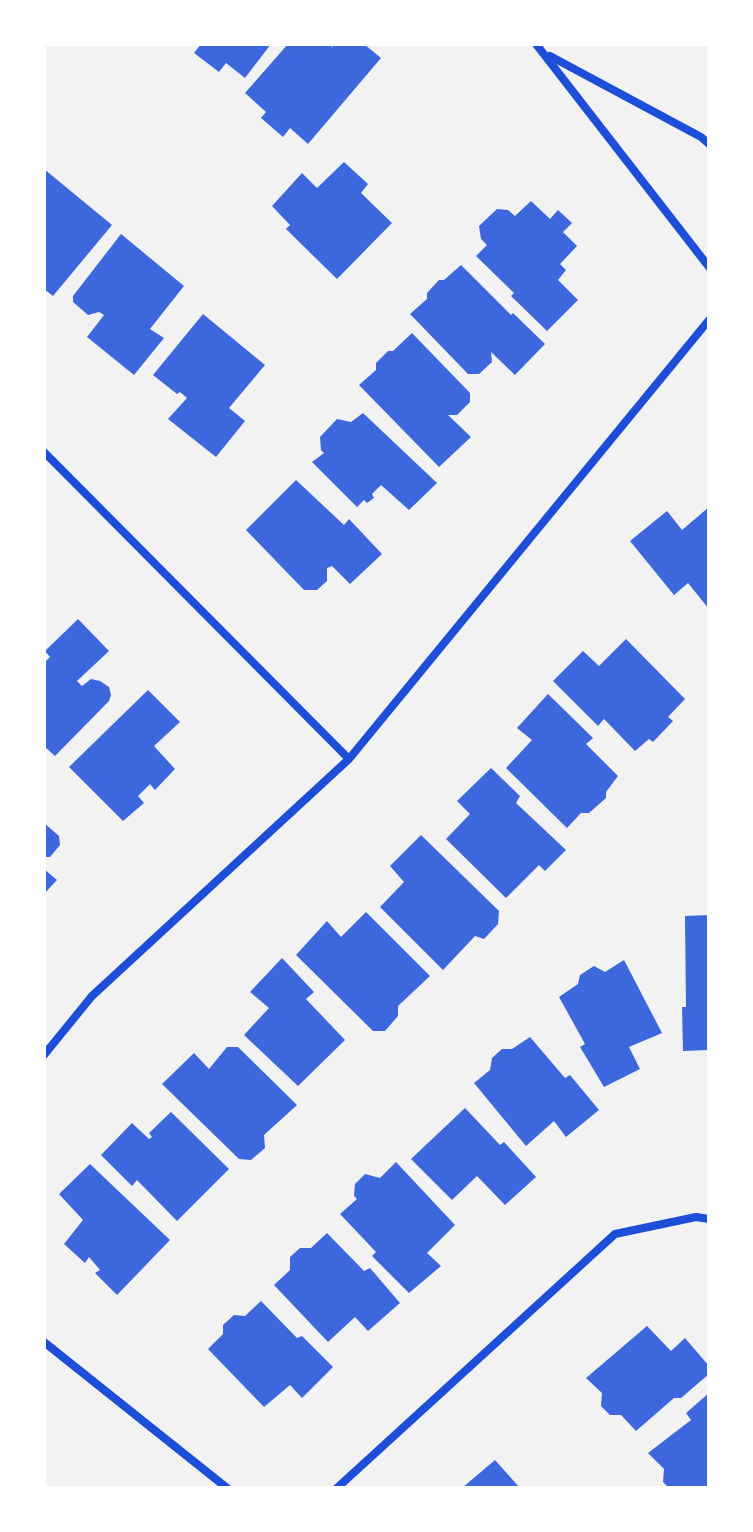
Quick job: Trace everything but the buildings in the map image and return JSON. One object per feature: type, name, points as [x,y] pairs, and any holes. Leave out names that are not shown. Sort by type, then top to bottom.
[{"type":"street","points":[[536,44],[709,267]]},
{"type":"street","points":[[546,54],[709,144]]},
{"type":"street","points":[[44,1055],[92,996],[349,759],[709,320]]},
{"type":"street","points":[[44,452],[349,759]]},
{"type":"street","points":[[337,1488],[615,1234],[696,1217],[709,1219]]},
{"type":"street","points":[[44,1342],[227,1488]]}]
